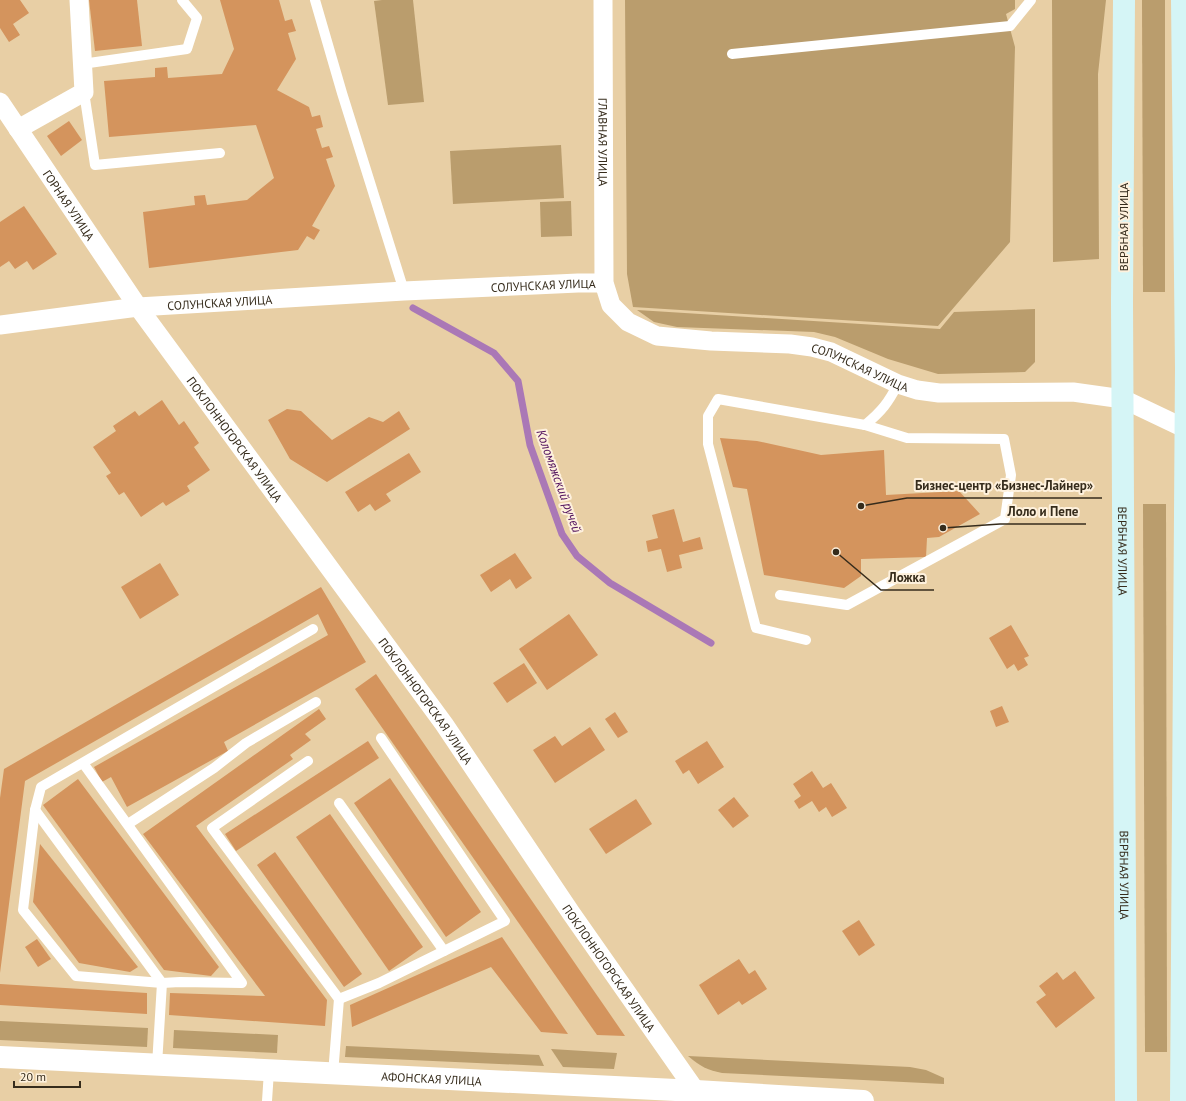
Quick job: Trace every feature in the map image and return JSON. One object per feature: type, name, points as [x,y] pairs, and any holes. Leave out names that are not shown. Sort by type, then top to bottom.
[{"type":"main road","name":"ВЕРБНАЯ УЛИЦА","points":[[1124,0],[1123,398],[1126,1101]]},
{"type":"main road","points":[[1181,1101],[1186,429],[1182,0]]},
{"type":"street","points":[[18,129],[84,92],[79,0]]},
{"type":"street","name":"ГЛАВНАЯ УЛИЦА","points":[[603,0],[604,283]]},
{"type":"street","name":"ГОРНАЯ УЛИЦА","points":[[0,102],[138,307]]},
{"type":"street","name":"СОЛУНСКАЯ УЛИЦА","points":[[0,325],[138,307],[404,291],[604,283],[611,305],[628,322],[657,336],[711,341],[790,344],[812,347],[831,352],[898,384],[917,390],[939,393],[1073,392],[1123,398],[1186,429]]},
{"type":"street","name":"ПОКЛОННОГОРСКАЯ УЛИЦА","points":[[138,307],[444,724],[571,913],[699,1096]]},
{"type":"street","name":"АФОНСКАЯ УЛИЦА","points":[[0,1057],[333,1074],[699,1096],[863,1101]]},
{"type":"lane","points":[[82,64],[186,49],[197,18],[182,0]]},
{"type":"lane","points":[[315,0],[342,93],[404,291]]},
{"type":"lane","points":[[732,54],[1010,26],[1030,0]]},
{"type":"lane","points":[[84,92],[94,165],[220,153]]},
{"type":"lane","points":[[865,425],[882,410],[898,384]]},
{"type":"lane","points":[[780,595],[847,604],[1005,519],[1011,475],[1004,439],[907,438],[865,425],[718,399],[708,416],[708,444],[756,628],[806,640]]},
{"type":"lane","points":[[84,763],[242,983],[162,983],[76,976],[23,910],[35,810],[41,787],[313,630]]},
{"type":"lane","points":[[128,824],[214,768],[246,743],[316,702]]},
{"type":"lane","points":[[339,999],[379,983],[505,921],[381,738]]},
{"type":"lane","points":[[308,761],[212,828],[339,999],[333,1074]]},
{"type":"lane","points":[[339,803],[444,952]]},
{"type":"lane","points":[[35,810],[162,983],[157,1065]]},
{"type":"lane","points":[[267,1101],[269,1071]]},
{"type":"shaded area","points":[[413,0],[424,102],[388,105],[374,1]]},
{"type":"shaded area","points":[[625,0],[1015,0],[1015,9],[1006,14],[1015,47],[1010,242],[938,326],[633,307],[627,274]]},
{"type":"shaded area","points":[[1052,0],[1106,0],[1098,74],[1099,259],[1053,262]]},
{"type":"shaded area","points":[[1142,0],[1165,0],[1165,292],[1143,292]]},
{"type":"shaded area","points":[[561,145],[564,198],[453,204],[450,151]]},
{"type":"shaded area","points":[[571,201],[572,236],[541,237],[540,202]]},
{"type":"shaded area","points":[[1035,309],[1035,362],[1025,372],[938,374],[888,359],[835,337],[814,332],[677,327],[654,322],[637,310],[940,329],[954,312]]},
{"type":"shaded area","points":[[1143,504],[1166,504],[1167,1052],[1145,1052]]},
{"type":"shaded area","points":[[0,1021],[148,1028],[147,1047],[0,1040]]},
{"type":"shaded area","points":[[174,1030],[278,1035],[277,1053],[173,1048]]},
{"type":"shaded area","points":[[346,1046],[539,1055],[544,1066],[345,1057]]},
{"type":"shaded area","points":[[551,1049],[617,1053],[614,1069],[563,1067]]},
{"type":"shaded area","points":[[688,1056],[910,1067],[926,1070],[944,1078],[944,1084],[722,1073],[704,1067]]},
{"type":"building","points":[[0,0],[20,0],[29,13],[13,24],[20,35],[9,42],[0,28]]},
{"type":"building","points":[[89,0],[137,0],[142,46],[95,51]]},
{"type":"building","points":[[220,0],[279,0],[285,21],[292,19],[296,31],[288,33],[296,59],[277,90],[309,107],[312,117],[320,115],[323,127],[316,129],[322,148],[329,146],[333,157],[326,159],[335,186],[312,226],[320,230],[314,240],[307,236],[298,250],[149,268],[143,212],[195,205],[194,196],[205,195],[207,205],[247,200],[274,178],[256,125],[109,137],[104,81],[155,77],[155,68],[167,67],[168,78],[222,74],[234,49]]},
{"type":"building","points":[[69,121],[82,140],[61,156],[47,136]]},
{"type":"building","points":[[24,206],[57,254],[33,270],[27,261],[15,269],[9,261],[0,267],[0,222]]},
{"type":"building","points":[[162,400],[179,425],[184,421],[199,443],[194,447],[210,470],[187,486],[190,491],[166,506],[163,502],[141,517],[124,492],[119,495],[106,476],[111,473],[93,447],[116,431],[113,426],[135,411],[139,416]]},
{"type":"building","points":[[287,409],[301,411],[332,440],[369,417],[383,422],[399,411],[410,429],[327,482],[290,459],[268,420]]},
{"type":"building","points":[[720,438],[757,441],[821,455],[884,450],[886,495],[959,491],[980,514],[939,537],[927,538],[926,557],[861,559],[861,576],[844,588],[764,575],[747,489],[733,487]]},
{"type":"building","points":[[409,453],[421,472],[386,494],[391,501],[375,511],[370,504],[358,512],[345,492]]},
{"type":"building","points":[[674,509],[683,542],[700,537],[703,549],[679,555],[682,568],[667,572],[661,549],[648,552],[646,541],[658,538],[652,515]]},
{"type":"building","points":[[515,553],[532,578],[516,589],[510,579],[491,592],[480,575]]},
{"type":"building","points":[[160,563],[179,595],[140,619],[121,587]]},
{"type":"building","points":[[321,587],[366,662],[224,742],[228,751],[127,807],[111,777],[102,782],[94,767],[328,635],[318,614],[25,781],[0,973],[0,798],[4,769]]},
{"type":"building","points":[[569,614],[598,655],[547,690],[519,649]]},
{"type":"building","points":[[1011,625],[1029,656],[1024,658],[1028,665],[1018,671],[1014,664],[1007,669],[989,638]]},
{"type":"building","points":[[524,663],[537,683],[507,703],[493,683]]},
{"type":"building","points":[[376,674],[625,1036],[597,1035],[355,689]]},
{"type":"building","points":[[1002,706],[1009,722],[996,727],[990,711]]},
{"type":"building","points":[[319,709],[326,719],[305,734],[311,740],[290,755],[293,759],[196,826],[327,1000],[325,1026],[169,1015],[170,993],[265,996],[143,834]]},
{"type":"building","points":[[615,712],[628,732],[618,738],[605,719]]},
{"type":"building","points":[[590,727],[605,750],[555,783],[533,750],[555,736],[562,746]]},
{"type":"building","points":[[368,741],[379,758],[236,851],[225,834]]},
{"type":"building","points":[[707,741],[724,767],[698,784],[689,770],[683,774],[675,761]]},
{"type":"building","points":[[812,771],[823,788],[831,783],[847,808],[832,817],[826,807],[819,812],[812,801],[799,809],[794,801],[801,796],[793,784]]},
{"type":"building","points":[[390,778],[481,912],[446,937],[354,803]]},
{"type":"building","points":[[78,779],[219,967],[211,976],[164,970],[43,805]]},
{"type":"building","points":[[734,797],[749,816],[733,828],[718,810]]},
{"type":"building","points":[[636,799],[652,824],[606,854],[589,829]]},
{"type":"building","points":[[330,814],[423,947],[389,971],[296,837]]},
{"type":"building","points":[[40,844],[138,967],[130,972],[79,963],[33,902]]},
{"type":"building","points":[[275,852],[362,974],[344,987],[257,865]]},
{"type":"building","points":[[859,920],[875,945],[859,956],[842,931]]},
{"type":"building","points":[[502,937],[568,1034],[541,1032],[491,967],[352,1027],[350,1005]]},
{"type":"building","points":[[37,939],[51,959],[38,967],[25,947]]},
{"type":"building","points":[[739,959],[749,974],[755,970],[767,989],[742,1005],[739,1001],[718,1015],[699,985]]},
{"type":"building","points":[[1075,971],[1095,998],[1056,1028],[1036,1002],[1046,995],[1039,986],[1057,972],[1063,980]]},
{"type":"building","points":[[0,984],[147,993],[147,1014],[0,1005]]},
{"type":"waterway","name":"Коломяжский ручей","points":[[413,308],[494,353],[518,381],[530,445],[562,534],[577,556],[610,583],[711,643]]},
{"type":"place","name":"Бизнес-центр «Бизнес-Лайнер»","points":[[861,506]]},
{"type":"place","name":"Лоло и Пепе","points":[[943,528]]},
{"type":"place","name":"Ложка","points":[[836,552]]}]
